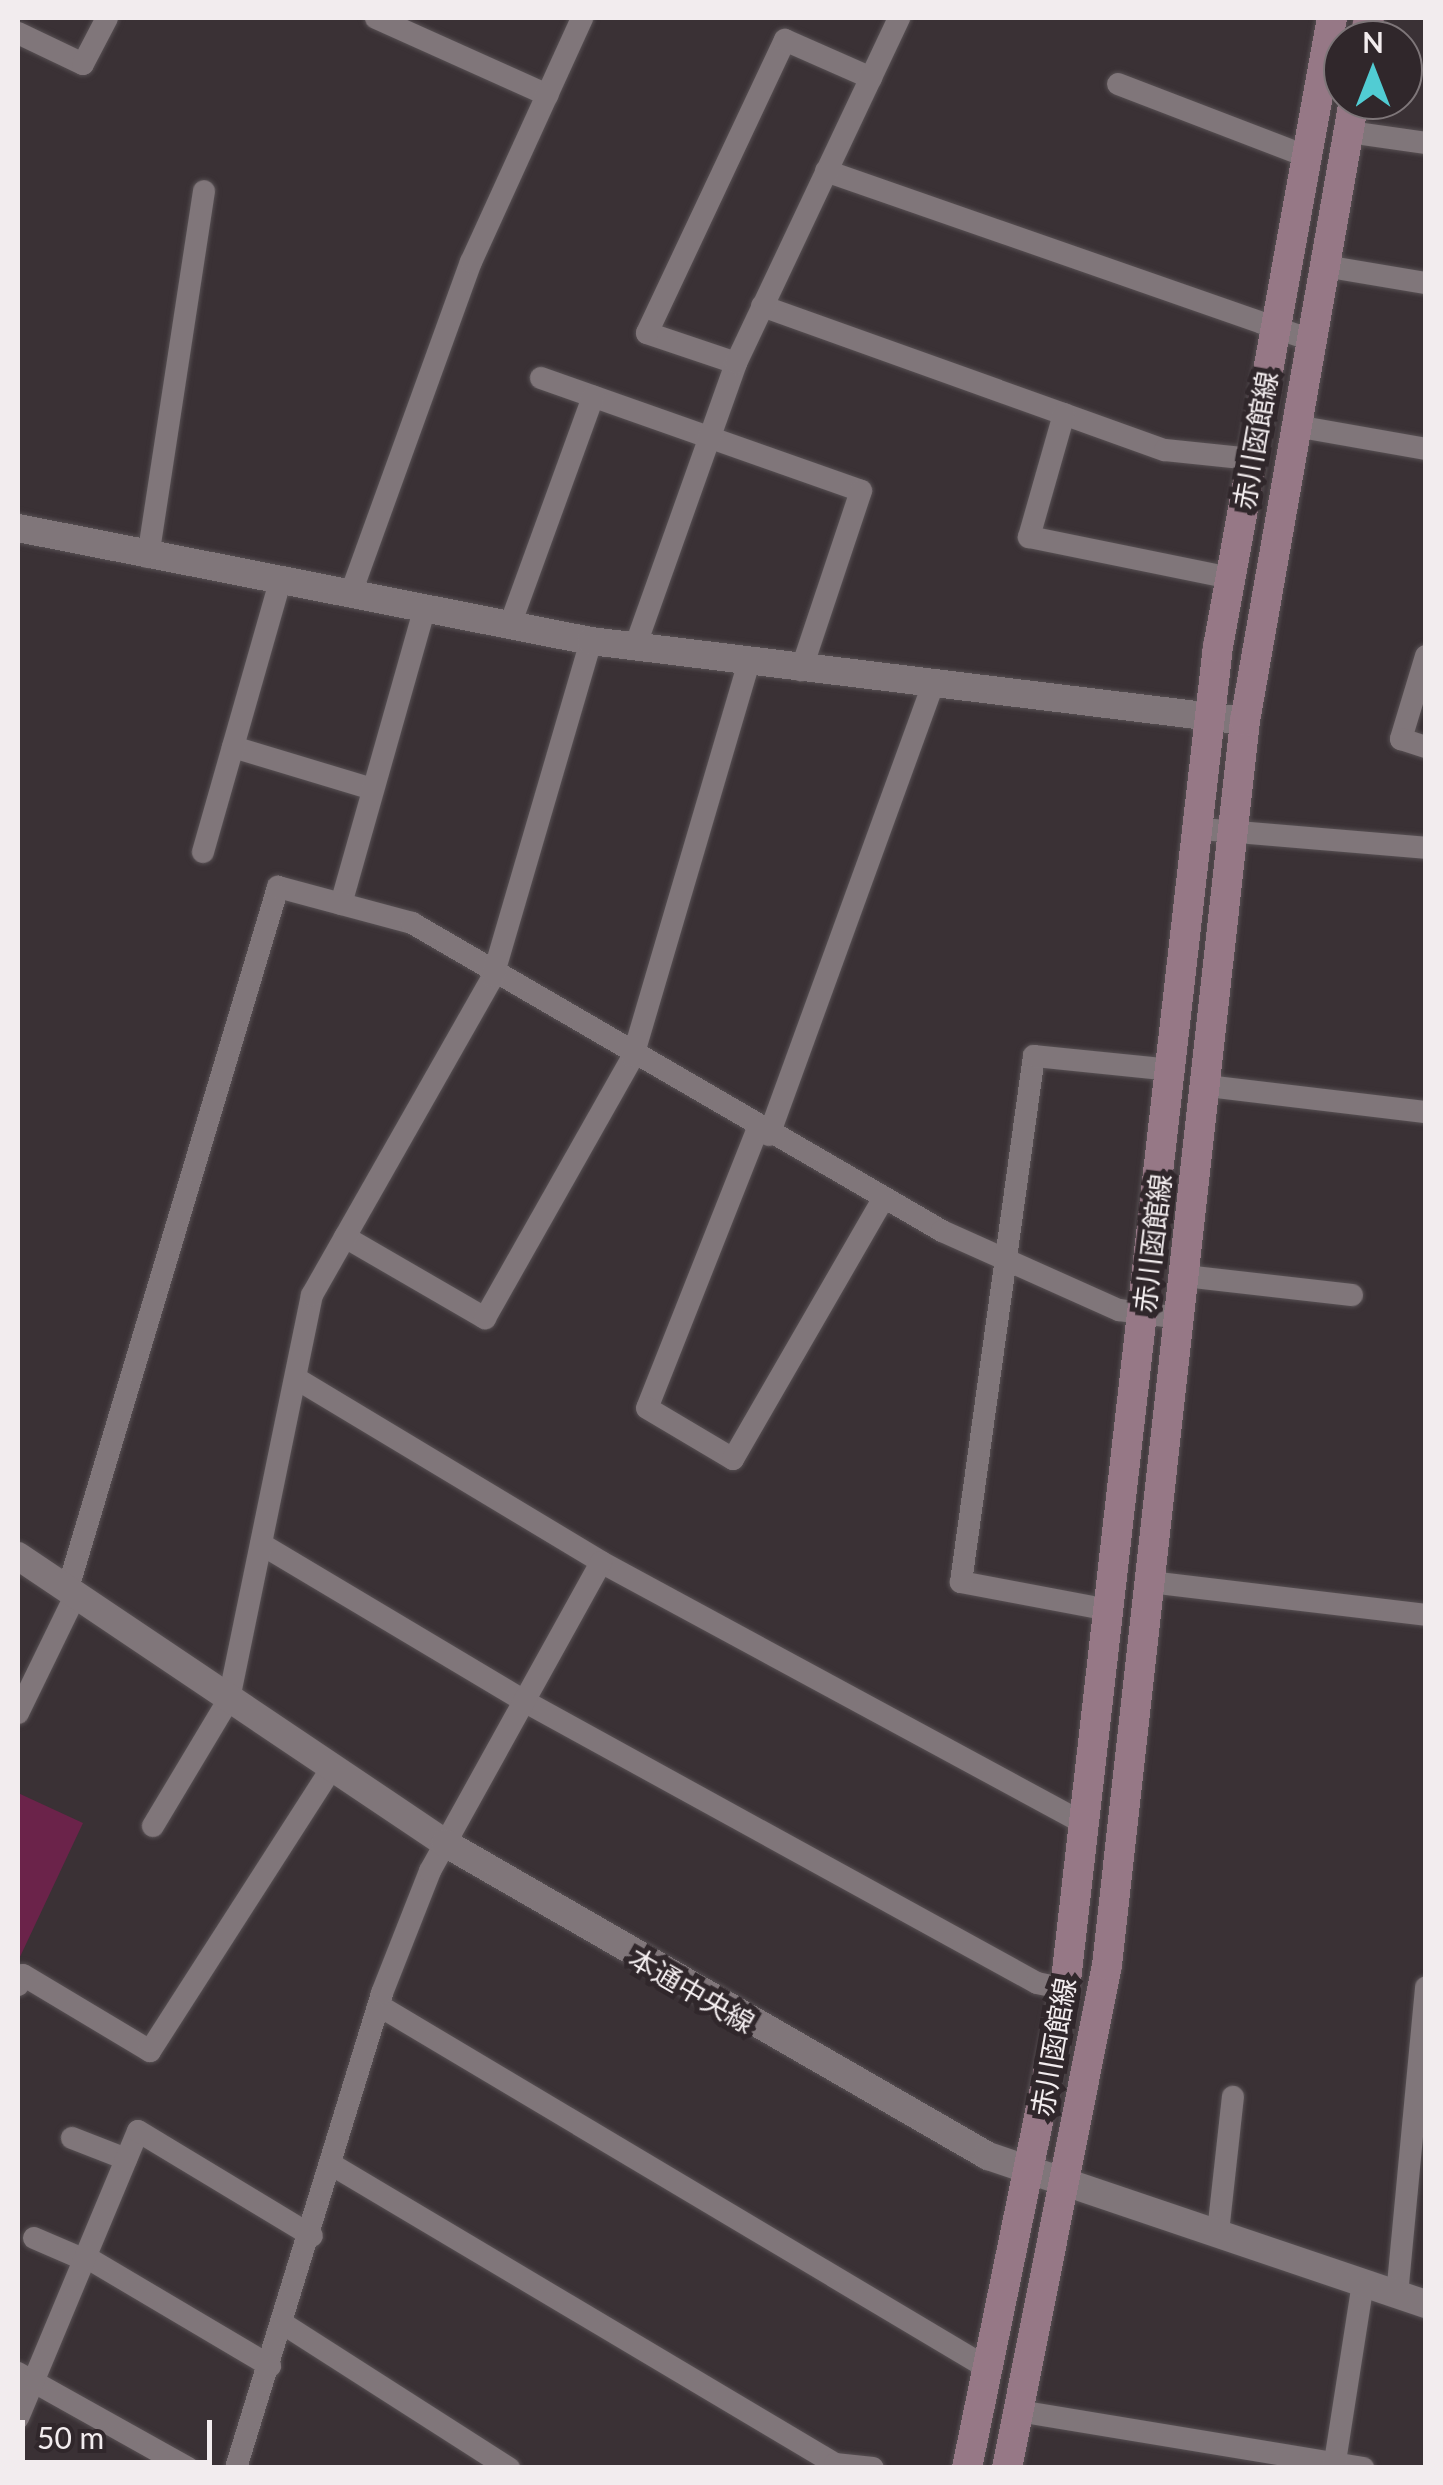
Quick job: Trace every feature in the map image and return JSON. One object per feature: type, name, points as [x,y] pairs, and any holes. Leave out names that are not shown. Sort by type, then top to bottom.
[{"type":"main road","name":"赤川函館線","points":[[967,2468],[1065,1989],[1202,829],[1211,718],[1230,578],[1332,18]]},
{"type":"main road","name":"赤川函館線","points":[[1007,2468],[1107,1965],[1245,721],[1351,120]]},
{"type":"street","points":[[18,33],[83,64],[106,18]]},
{"type":"street","points":[[376,18],[547,95]]},
{"type":"street","points":[[351,593],[471,262],[582,18]]},
{"type":"street","points":[[635,647],[736,364],[899,18]]},
{"type":"street","points":[[736,364],[647,333],[768,74],[785,40],[871,78]]},
{"type":"street","points":[[1118,84],[1306,156]]},
{"type":"street","points":[[1349,132],[1426,143]]},
{"type":"street","points":[[826,171],[1311,340]]},
{"type":"street","points":[[148,558],[204,191]]},
{"type":"street","points":[[1324,266],[1426,283]]},
{"type":"street","points":[[762,306],[1164,450],[1252,460]]},
{"type":"street","points":[[542,378],[861,492],[802,670]]},
{"type":"street","points":[[510,625],[593,397]]},
{"type":"street","points":[[1064,414],[1028,537],[1230,578]]},
{"type":"street","points":[[1296,426],[1426,449]]},
{"type":"street","points":[[18,528],[148,558],[591,641],[802,670],[1245,721]]},
{"type":"street","points":[[203,852],[280,580]]},
{"type":"street","points":[[341,904],[425,607]]},
{"type":"street","points":[[153,1826],[229,1698],[312,1295],[493,976],[591,641]]},
{"type":"street","points":[[1426,656],[1401,739],[1426,747]]},
{"type":"street","points":[[346,1237],[485,1318],[633,1056],[749,663]]},
{"type":"street","points":[[884,1197],[733,1459],[648,1408],[763,1132],[933,684]]},
{"type":"street","points":[[233,746],[372,789]]},
{"type":"street","points":[[1202,829],[1426,848]]},
{"type":"street","points":[[18,1713],[72,1591],[278,886],[412,922],[493,976],[763,1132],[1006,1260],[1144,1314],[1180,1318]]},
{"type":"street","points":[[1109,1610],[961,1582],[1034,1056],[1173,1070]]},
{"type":"street","points":[[1207,1086],[1426,1112]]},
{"type":"street","points":[[1185,1276],[1352,1295]]},
{"type":"street","points":[[297,1379],[601,1562],[1084,1824]]},
{"type":"street","points":[[261,1544],[524,1701],[1037,1983],[1065,1989]]},
{"type":"street","name":"本通中央線","points":[[18,1556],[445,1843],[664,1976],[1029,2173],[1218,2232],[1426,2304]]},
{"type":"street","points":[[236,2468],[383,2008],[445,1843],[601,1562]]},
{"type":"street","points":[[1150,1582],[1426,1615]]},
{"type":"street","points":[[18,1984],[23,1975],[150,2051],[332,1769]]},
{"type":"street","points":[[1398,2295],[1426,1987]]},
{"type":"street","points":[[383,2008],[990,2369]]},
{"type":"street","points":[[1218,2232],[1232,2098]]},
{"type":"street","points":[[18,2418],[26,2378],[86,2258],[138,2131],[312,2236]]},
{"type":"street","points":[[72,2138],[126,2159]]},
{"type":"street","points":[[334,2166],[835,2464],[873,2468]]},
{"type":"street","points":[[34,2238],[86,2258],[270,2366]]},
{"type":"street","points":[[1334,2465],[1363,2283]]},
{"type":"street","points":[[284,2325],[509,2468]]},
{"type":"street","points":[[26,2378],[188,2468]]},
{"type":"street","points":[[1018,2411],[1363,2468]]},
{"type":"shaded area","points":[[18,1793],[83,1823],[18,1961]]}]
